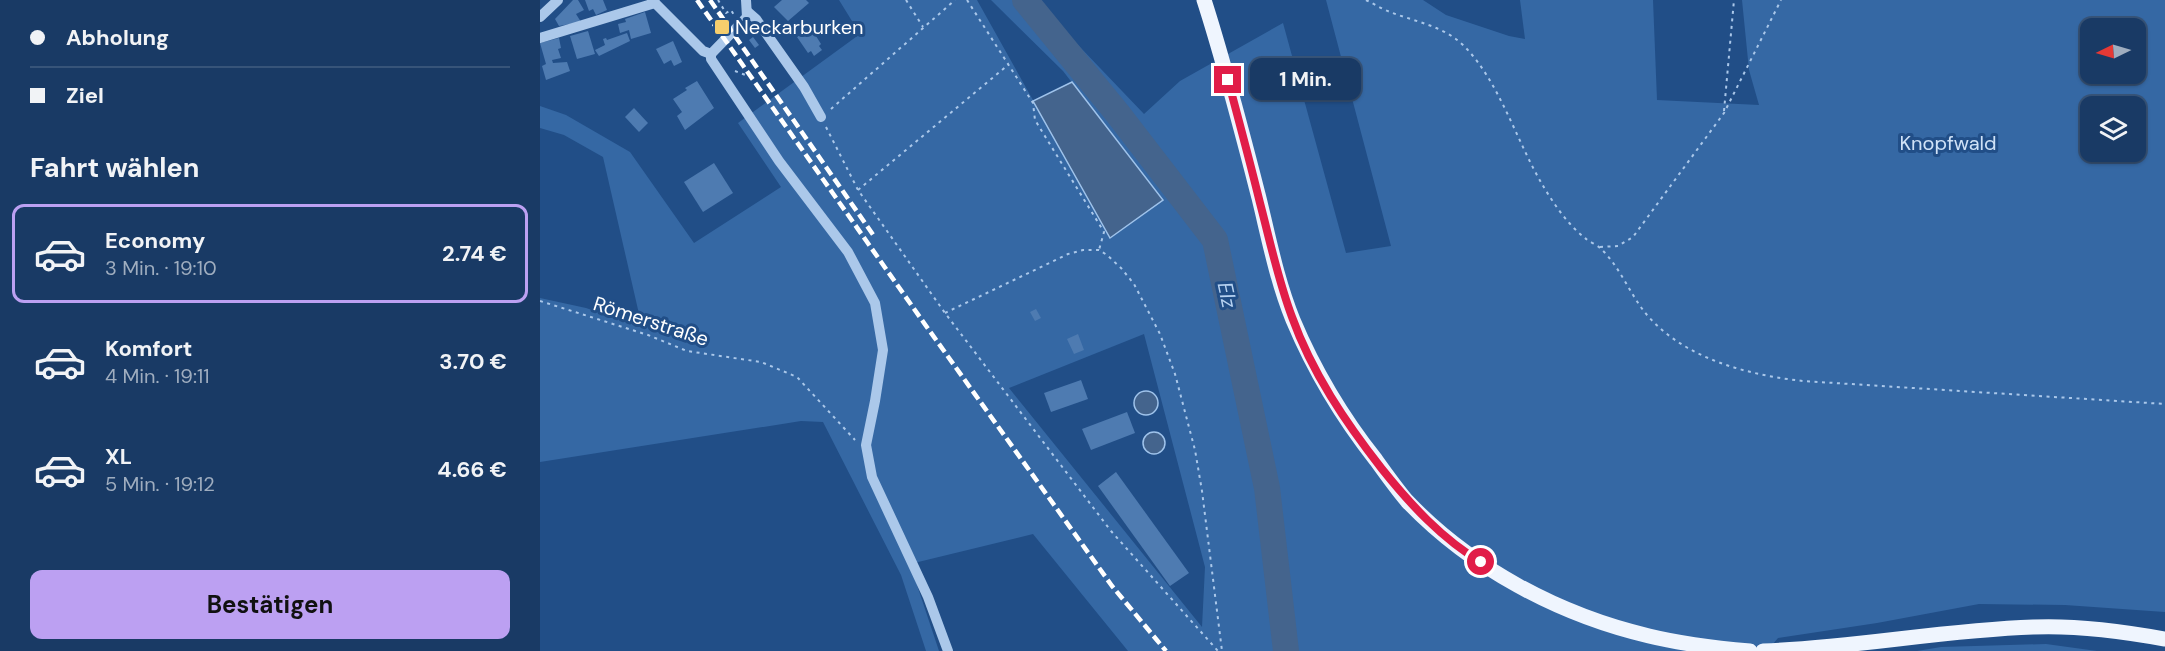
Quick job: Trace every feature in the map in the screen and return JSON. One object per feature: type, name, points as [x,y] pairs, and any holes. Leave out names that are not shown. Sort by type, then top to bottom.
[{"type":"main road","points":[[1204,0],[1222,58],[1278,273],[1292,318],[1313,366],[1336,404],[1362,443],[1407,501],[1465,553],[1528,591],[1596,620],[1648,636],[1702,646],[1750,651]]},
{"type":"main road","points":[[1763,651],[1814,650],[1957,632],[2034,626],[2084,627],[2165,639]]},
{"type":"street","points":[[540,17],[558,0]]},
{"type":"street","points":[[711,54],[742,24],[748,12],[747,0]]},
{"type":"street","points":[[540,38],[653,1],[703,51],[711,54]]},
{"type":"street","points":[[748,12],[756,19],[804,87],[821,117]]},
{"type":"street","points":[[711,54],[711,59],[779,161],[848,252],[875,303],[883,350],[866,445],[872,477],[928,597],[948,651]]},
{"type":"path","points":[[718,0],[726,13]]},
{"type":"path","points":[[906,0],[923,27]]},
{"type":"path","points":[[955,0],[821,117],[858,190],[945,313],[1111,531],[1220,651]]},
{"type":"path","points":[[967,0],[1033,104],[1035,120],[1104,232],[1099,250]]},
{"type":"path","points":[[1366,0],[1390,12],[1443,30],[1463,45],[1484,71],[1542,184],[1573,227],[1600,248],[1646,314],[1670,338],[1704,356],[1773,378],[2165,404]]},
{"type":"path","points":[[1724,113],[1734,0]]},
{"type":"path","points":[[1600,248],[1618,246],[1633,237],[1724,113],[1781,0]]},
{"type":"path","points":[[858,190],[1009,64]]},
{"type":"path","points":[[945,313],[1068,254],[1083,250],[1099,250],[1121,268],[1134,284],[1160,334],[1186,411],[1202,491],[1220,651]]},
{"type":"path","name":"Römerstraße","points":[[540,301],[648,335],[687,351],[761,362],[797,377],[852,440],[866,445]]},
{"type":"green space","name":"Knopfwald","points":[[839,0],[977,0],[1110,238],[1163,200],[1063,71],[991,0],[1035,0],[1144,114],[1180,81],[1283,23],[1346,253],[1391,246],[1326,0],[1423,0],[1446,15],[1525,39],[1520,0],[1653,0],[1657,100],[1759,105],[1749,70],[1742,0],[2165,0],[2165,612],[2065,605],[1979,604],[1778,638],[1767,651],[1128,651],[1033,534],[910,564],[939,651],[926,651],[901,575],[823,422],[801,421],[540,462],[540,298],[586,308],[642,327],[603,157],[564,135],[540,128],[540,106],[566,115],[630,152],[694,243],[781,187],[738,123],[860,34]],"holes":[[[1144,334],[1205,567],[1202,627],[1009,388]]]},
{"type":"green space","points":[[2046,644],[2097,651],[1917,651],[1941,647]]},
{"type":"shaded area","points":[[1072,82],[1163,200],[1110,238],[1033,101]]},
{"type":"shaded area","points":[[1146,391],[1155,394],[1158,403],[1155,412],[1146,415],[1137,412],[1134,403],[1137,394]]},
{"type":"shaded area","points":[[1154,432],[1162,435],[1165,443],[1162,451],[1154,454],[1146,451],[1143,443],[1146,435]]},
{"type":"building","points":[[573,0],[578,0],[584,10],[576,14],[581,22],[559,26],[555,19]]},
{"type":"building","points":[[585,0],[603,0],[607,10],[596,15],[593,9],[589,11]]},
{"type":"building","points":[[782,0],[806,0],[809,3],[788,21],[774,7]]},
{"type":"building","points":[[645,12],[651,33],[631,39],[629,30],[620,33],[618,24]]},
{"type":"building","points":[[811,28],[822,50],[814,56],[811,51],[808,53],[797,37]]},
{"type":"building","points":[[588,31],[595,54],[577,59],[570,36]]},
{"type":"building","points":[[627,33],[630,41],[599,56],[595,50],[605,45],[603,39],[607,40]]},
{"type":"building","points":[[753,37],[759,45],[755,48],[749,40]]},
{"type":"building","points":[[559,38],[561,48],[558,49],[561,58],[552,60],[553,63],[567,62],[570,71],[546,80],[542,66],[546,64],[540,43]]},
{"type":"building","points":[[673,41],[682,62],[674,66],[671,60],[664,64],[656,49]]},
{"type":"building","points":[[697,81],[714,108],[685,130],[677,116],[682,112],[673,99]]},
{"type":"building","points":[[634,108],[648,123],[639,132],[625,117]]},
{"type":"building","points":[[714,163],[733,193],[703,212],[684,182]]},
{"type":"building","points":[[1036,309],[1041,318],[1035,321],[1030,312]]},
{"type":"building","points":[[1078,334],[1084,350],[1074,354],[1067,339]]},
{"type":"building","points":[[1081,380],[1088,399],[1051,412],[1044,393]]},
{"type":"building","points":[[1127,412],[1135,433],[1091,450],[1082,429]]},
{"type":"building","points":[[1116,472],[1189,573],[1170,586],[1098,486]]},
{"type":"waterway","name":"Elz","points":[[1025,0],[1118,114],[1215,240],[1267,488],[1286,651]]},
{"type":"railway","points":[[697,0],[1112,586],[1166,651]]},
{"type":"railway","points":[[710,0],[874,236]]},
{"type":"place","name":"Neckarburken","points":[[722,27]]},
{"type":"route","points":[[1228,80],[1278,273],[1292,318],[1313,366],[1362,443],[1407,501],[1465,553],[1481,562]]}]
